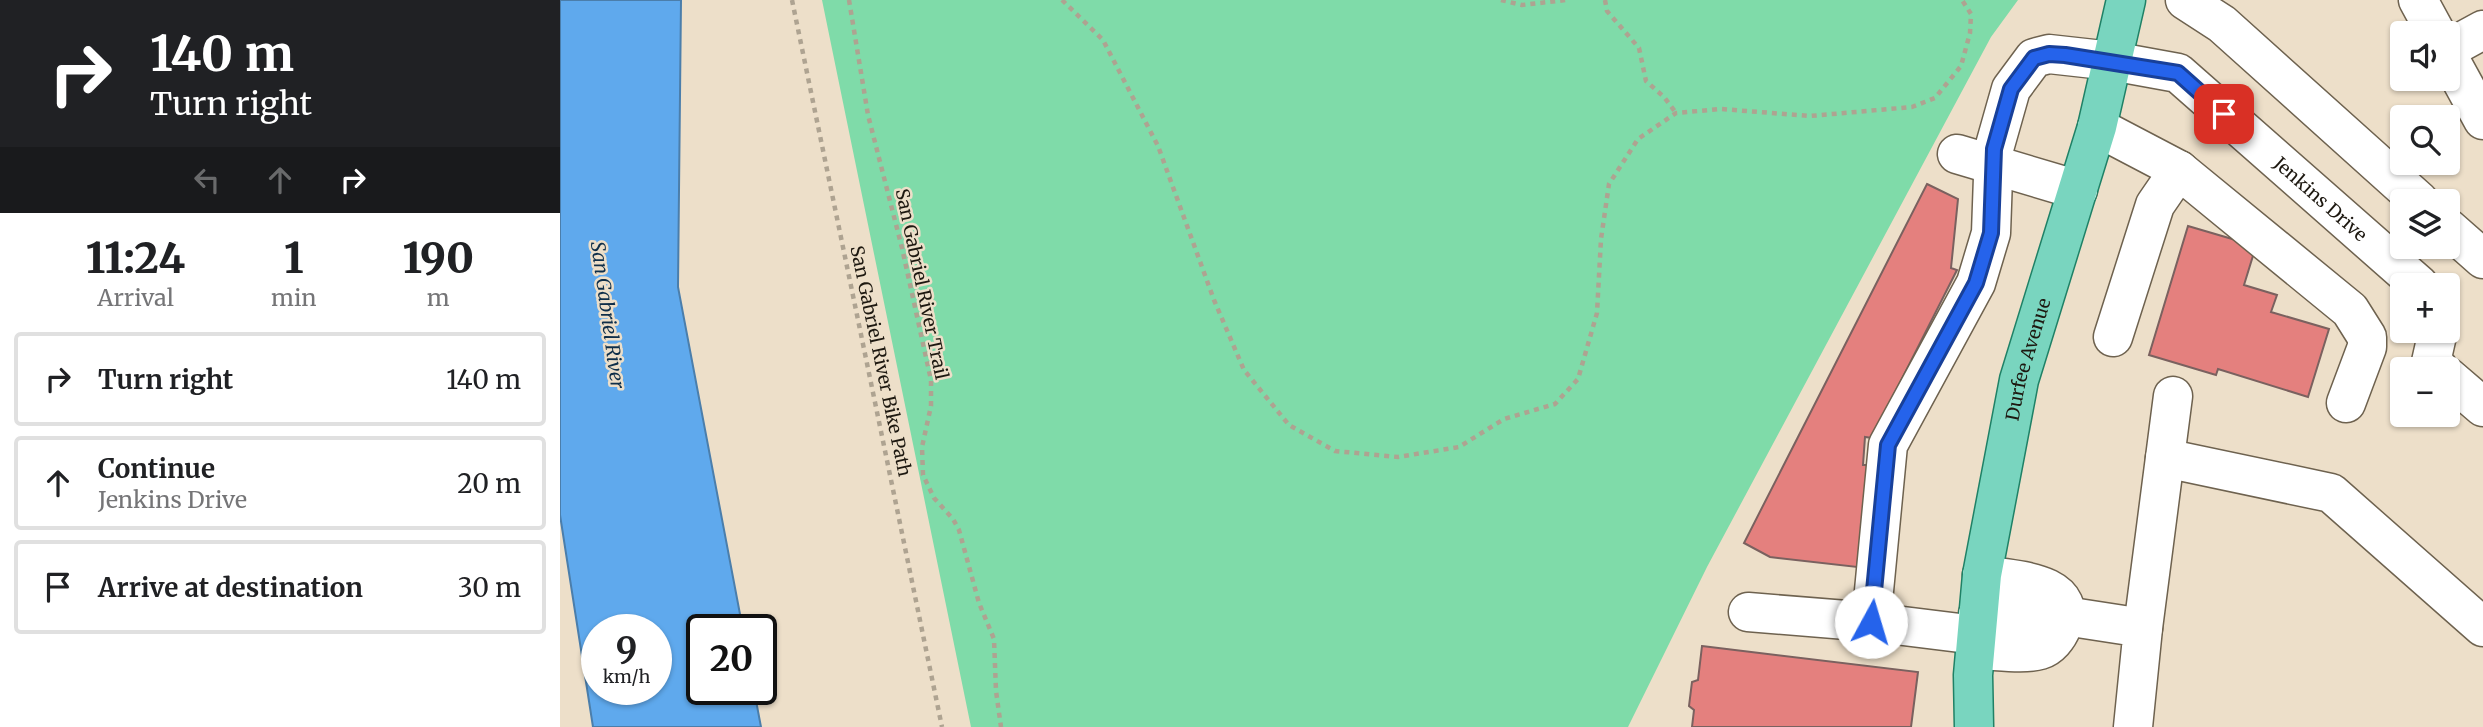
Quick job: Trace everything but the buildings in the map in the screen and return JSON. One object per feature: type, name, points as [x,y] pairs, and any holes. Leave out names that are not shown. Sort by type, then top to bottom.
[{"type":"main road","name":"Durfee Avenue","points":[[1974,727],[1982,575],[2020,380],[2097,127],[2126,0]]},
{"type":"lane","points":[[2185,0],[2222,24],[2406,189]]},
{"type":"lane","points":[[2418,0],[2429,21]]},
{"type":"lane","points":[[2460,42],[2483,30]]},
{"type":"lane","name":"Jenkins Drive","points":[[1993,165],[1994,149],[2011,89],[2034,58],[2049,54],[2112,61],[2178,73],[2405,273]]},
{"type":"lane","points":[[2460,78],[2483,120]]},
{"type":"lane","points":[[2097,127],[2179,170],[2350,310],[2361,324],[2367,337],[2367,346],[2346,403]]},
{"type":"lane","points":[[1956,154],[2078,190]]},
{"type":"lane","points":[[1871,622],[1888,445],[1976,283],[1991,233],[1993,165]]},
{"type":"lane","points":[[2113,337],[2155,205],[2179,170]]},
{"type":"lane","points":[[2460,239],[2483,259]]},
{"type":"lane","points":[[2460,387],[2483,407]]},
{"type":"lane","points":[[2133,727],[2173,396]]},
{"type":"lane","points":[[2165,458],[2331,493],[2483,627]]},
{"type":"lane","points":[[1982,575],[2049,588],[2062,601],[2065,616]]},
{"type":"lane","points":[[1748,612],[1977,633],[2065,616],[2143,628]]},
{"type":"path","name":"San Gabriel River Bike Path","points":[[792,0],[942,727]]},
{"type":"path","name":"San Gabriel River Trail","points":[[849,0],[868,115],[902,248],[931,380],[930,406],[922,447],[923,475],[934,498],[959,530],[979,603],[994,639],[996,691],[1002,727]]},
{"type":"path","points":[[1062,0],[1103,40],[1158,146],[1214,300],[1244,370],[1289,425],[1335,451],[1398,457],[1458,447],[1504,419],[1555,404],[1578,379],[1597,313],[1601,239],[1609,184],[1638,139],[1676,113],[1721,109],[1810,116],[1912,107],[1935,98],[1961,66],[1971,14],[1962,0]]},
{"type":"path","points":[[1501,0],[1521,5],[1566,0]]},
{"type":"path","points":[[1605,0],[1607,11],[1639,48],[1646,81],[1664,97],[1676,113]]},
{"type":"green space","points":[[822,0],[2018,0],[1991,37],[1707,567],[1628,727],[971,727]]},
{"type":"water","name":"San Gabriel River","points":[[560,0],[681,0],[678,287],[740,614],[686,614],[686,705],[757,705],[761,727],[593,727],[590,705],[672,705],[672,614],[581,614],[581,650],[560,515]]},
{"type":"route","points":[[1871,622],[1888,445],[1976,283],[1991,233],[1994,149],[2011,89],[2034,58],[2049,54],[2065,55],[2178,73],[2224,114]]}]
